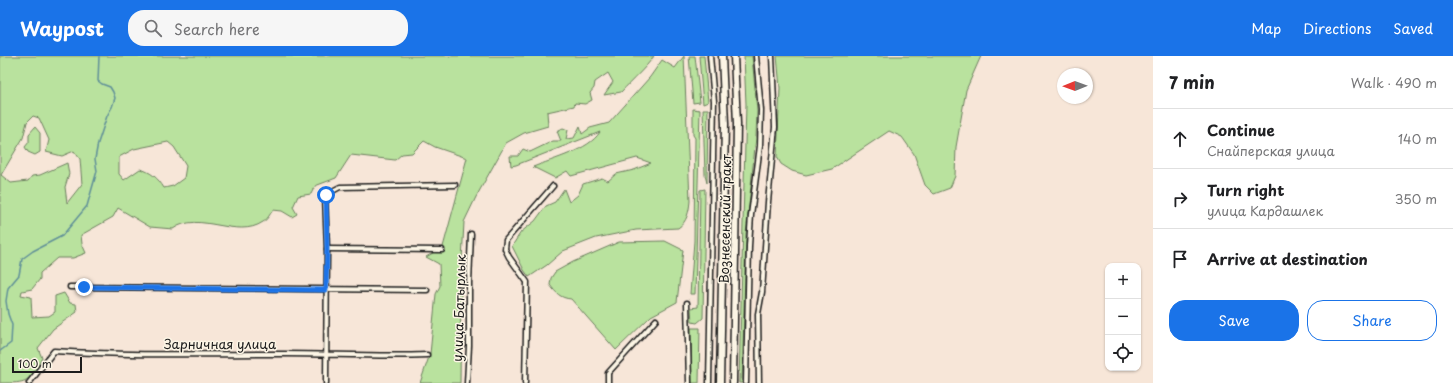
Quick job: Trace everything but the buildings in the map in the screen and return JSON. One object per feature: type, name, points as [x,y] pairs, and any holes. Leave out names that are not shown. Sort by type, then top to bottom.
[{"type":"main road","name":"Вознесенский тракт","points":[[720,383],[725,124],[722,56]]},
{"type":"main road","name":"Вознесенский тракт","points":[[733,383],[737,124],[734,56]]},
{"type":"street","points":[[709,383],[714,109],[710,56]]},
{"type":"street","points":[[746,383],[749,246],[751,215],[760,146],[761,110],[756,56]]},
{"type":"street","points":[[759,383],[758,314],[762,292],[775,127],[772,56]]},
{"type":"street","points":[[326,383],[326,195],[340,187],[455,185]]},
{"type":"street","points":[[525,383],[527,282],[505,249],[506,240],[554,186]]},
{"type":"street","name":"улица Батырлык","points":[[466,383],[469,346],[471,234]]},
{"type":"street","points":[[327,249],[442,250]]},
{"type":"street","points":[[70,287],[427,290]]},
{"type":"street","points":[[687,303],[689,383]]},
{"type":"street","points":[[608,383],[608,373],[656,320]]},
{"type":"street","name":"Зарничная улица","points":[[29,383],[54,351],[100,354],[427,355]]},
{"type":"green space","points":[[0,56],[654,56],[643,70],[621,92],[604,95],[613,82],[608,73],[595,82],[594,88],[590,93],[592,100],[585,104],[575,103],[574,106],[547,112],[548,126],[524,133],[506,143],[464,222],[461,279],[460,383],[420,383],[430,354],[436,294],[440,286],[439,264],[426,257],[443,247],[467,158],[435,147],[424,141],[412,153],[402,154],[395,160],[351,155],[336,178],[315,186],[311,194],[298,196],[293,207],[297,214],[292,217],[282,211],[273,210],[264,221],[253,227],[230,227],[194,222],[183,224],[173,229],[150,227],[118,208],[113,217],[81,235],[82,244],[86,253],[73,258],[57,258],[40,273],[40,279],[32,289],[22,291],[21,295],[31,297],[32,317],[49,316],[55,312],[55,296],[64,293],[70,303],[76,304],[77,312],[53,329],[38,348],[42,358],[30,377],[22,382],[0,383]],"holes":[[[33,116],[39,118],[49,140],[46,152],[62,156],[74,151],[80,159],[82,184],[67,203],[65,187],[69,174],[67,163],[40,175],[32,176],[28,181],[11,183],[1,175],[23,138],[27,122]],[[168,142],[174,147],[186,166],[184,178],[173,186],[164,188],[154,176],[140,169],[124,180],[119,174],[119,157],[134,149]]]},
{"type":"green space","points":[[684,56],[690,201],[688,213],[684,223],[678,228],[636,230],[596,238],[563,251],[547,265],[529,277],[512,246],[521,232],[535,221],[546,206],[555,202],[564,189],[569,202],[578,195],[583,184],[602,178],[608,181],[616,174],[634,170],[651,163],[637,158],[571,176],[567,171],[555,178],[533,167],[579,149],[588,144],[600,132],[516,165],[511,166],[510,156],[518,156],[523,149],[530,152],[553,141],[561,141],[557,131],[563,128],[568,130],[566,139],[574,138],[580,126],[582,134],[590,128],[609,123],[650,77],[662,60],[675,68]]},
{"type":"green space","points":[[689,56],[695,56],[700,102],[693,103]]},
{"type":"green space","points":[[699,56],[704,56],[708,102],[703,104]]},
{"type":"green space","points":[[744,56],[752,56],[757,111],[756,137],[746,234],[742,383],[739,383],[746,104]]},
{"type":"green space","points":[[777,56],[981,56],[966,90],[956,147],[955,176],[950,188],[934,194],[925,185],[914,154],[902,137],[889,131],[832,169],[806,175],[792,171],[781,164],[777,157],[780,88]]},
{"type":"green space","points":[[693,109],[700,110],[695,294],[690,294],[694,241],[695,138],[693,135]]},
{"type":"green space","points":[[703,109],[708,109],[707,183],[705,175]]},
{"type":"green space","points":[[35,127],[40,133],[40,152],[35,155],[28,152],[25,147],[29,142],[29,134]]},
{"type":"green space","points":[[705,189],[703,318],[697,323],[692,322],[691,308],[698,307],[700,190]]},
{"type":"green space","points":[[665,241],[683,250],[677,302],[651,316],[616,350],[571,299],[564,298],[559,295],[550,285],[551,278],[555,272],[573,262],[619,242]]},
{"type":"green space","points":[[691,328],[700,328],[699,383],[692,383]]},
{"type":"waterway","points":[[0,351],[11,343],[12,325],[8,314],[6,301],[8,288],[19,275],[22,259],[33,251],[62,236],[87,206],[97,171],[95,159],[98,143],[115,98],[110,87],[98,81],[99,56]]},
{"type":"route","points":[[84,287],[326,290],[326,195]]}]
